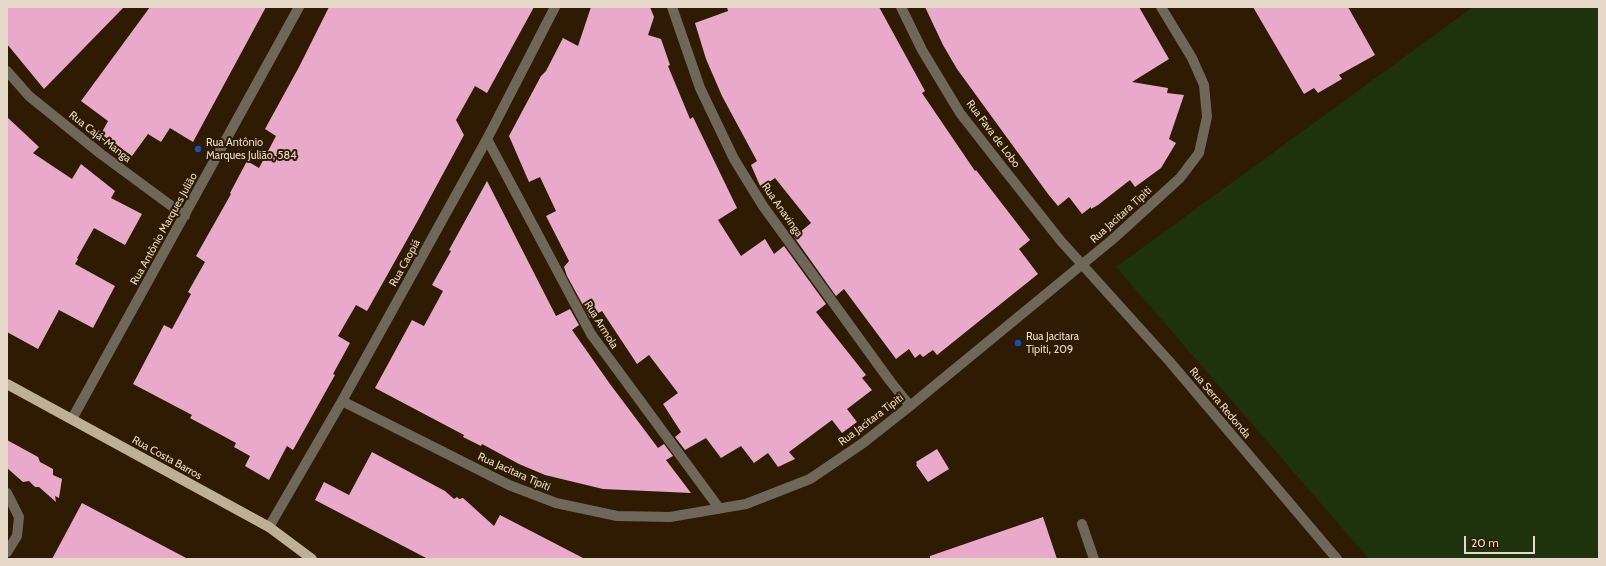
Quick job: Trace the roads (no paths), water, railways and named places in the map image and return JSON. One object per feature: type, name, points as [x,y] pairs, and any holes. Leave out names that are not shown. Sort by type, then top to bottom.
[{"type":"main road","name":"Rua Costa Barros","points":[[7,384],[269,527],[312,559]]},
{"type":"street","name":"Rua Antônio Marques Julião","points":[[72,419],[299,7]]},
{"type":"street","name":"Rua Caopiá","points":[[269,527],[342,401],[487,139],[555,7]]},
{"type":"street","name":"Rua Anavinga","points":[[672,7],[700,88],[734,159],[763,206],[890,381],[910,406]]},
{"type":"street","name":"Rua Fava de Lobo","points":[[901,7],[922,50],[960,113],[1060,240],[1082,265]]},
{"type":"street","name":"Rua Jacitara Tipiti","points":[[342,401],[508,485],[556,503],[617,516],[670,517],[746,504],[810,479],[863,443],[1082,265],[1180,178],[1199,153],[1207,117],[1204,85],[1192,58],[1161,7]]},
{"type":"street","name":"Rua Cajá-Manga","points":[[7,71],[29,96],[101,154],[185,216]]},
{"type":"street","name":"Rua Armola","points":[[487,139],[590,334],[719,508]]},
{"type":"street","name":"Rua Serra Redonda","points":[[1082,265],[1170,362],[1337,559]]},
{"type":"street","points":[[7,493],[20,517],[18,536],[7,552]]},
{"type":"street","points":[[1082,524],[1094,559]]},
{"type":"place","name":"Rua Antônio Marques Julião, 584","points":[[198,149]]},
{"type":"place","name":"Rua Jacitara Tipiti, 209","points":[[1018,343]]}]
